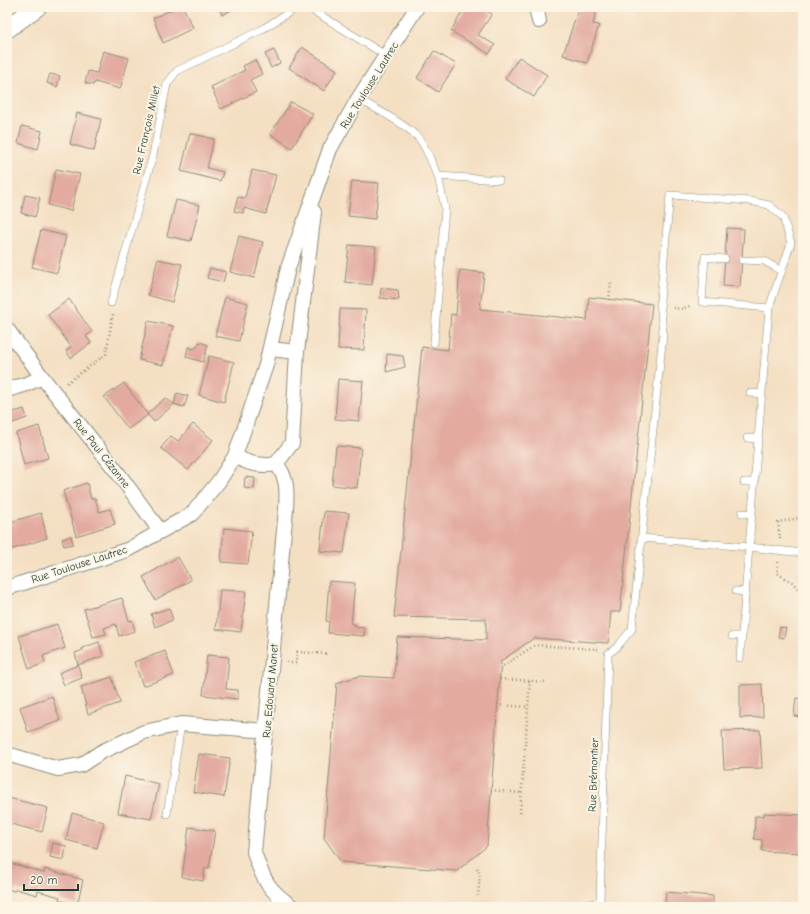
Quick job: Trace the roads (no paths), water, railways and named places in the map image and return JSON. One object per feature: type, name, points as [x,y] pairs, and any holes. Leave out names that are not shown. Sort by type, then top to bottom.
[{"type":"street","points":[[7,29],[37,7]]},
{"type":"street","name":"Rue Toulouse Lautrec","points":[[7,588],[127,550],[192,514],[219,481],[235,456],[266,365],[288,268],[330,149],[358,99],[417,7]]},
{"type":"street","points":[[536,7],[539,21]]},
{"type":"street","name":"Rue Toulouse Lautrec","points":[[276,464],[292,443],[297,352],[317,188]]},
{"type":"street","points":[[288,268],[307,272]]},
{"type":"street","name":"Rue Paul Cézanne","points":[[7,329],[42,377],[118,473],[155,524],[158,532]]},
{"type":"street","points":[[270,349],[297,352]]},
{"type":"street","points":[[7,390],[27,384],[42,377]]},
{"type":"street","points":[[235,456],[246,463],[267,466],[276,464]]},
{"type":"street","name":"Rue Edouard Manet","points":[[276,464],[281,469],[288,486],[254,852],[262,878],[276,896],[293,907]]},
{"type":"street","points":[[7,754],[58,769],[81,765],[101,752],[144,732],[181,724],[266,731]]},
{"type":"lane","name":"Rue François Millet","points":[[111,303],[153,155],[167,84],[177,70],[261,30],[291,11],[294,7]]},
{"type":"lane","points":[[307,7],[387,56]]},
{"type":"lane","points":[[358,99],[389,116],[419,138],[438,176],[445,208],[434,343]]},
{"type":"lane","points":[[438,176],[499,180]]},
{"type":"lane","points":[[740,658],[749,547],[759,439],[762,394],[770,308],[791,243],[783,216],[769,205],[750,201],[670,195],[660,300],[663,334],[641,538],[749,547],[803,553]]},
{"type":"lane","points":[[725,259],[705,257],[702,302],[770,308]]},
{"type":"lane","points":[[742,260],[764,261],[782,271]]},
{"type":"lane","points":[[750,393],[762,394]]},
{"type":"lane","points":[[747,438],[759,439]]},
{"type":"lane","points":[[744,482],[755,482]]},
{"type":"lane","points":[[742,513],[752,514]]},
{"type":"lane","name":"Rue Brémontier","points":[[601,904],[608,654],[617,648],[632,629],[641,538]]},
{"type":"lane","points":[[736,591],[746,592]]},
{"type":"lane","points":[[732,636],[742,636]]},
{"type":"lane","points":[[167,814],[181,724]]},
{"type":"lane","points":[[586,906],[601,904]]}]
